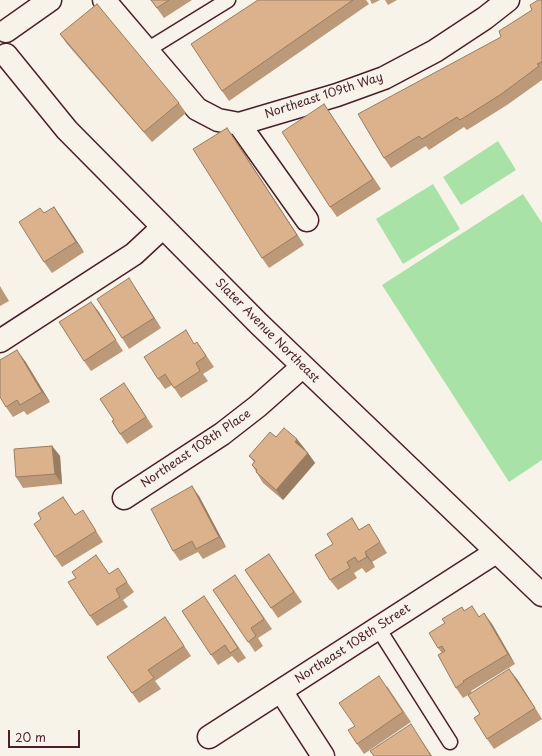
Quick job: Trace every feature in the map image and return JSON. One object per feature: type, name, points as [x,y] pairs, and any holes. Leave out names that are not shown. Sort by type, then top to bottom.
[{"type":"street","points":[[3,57],[10,48],[10,40],[3,28],[50,0]]},
{"type":"street","points":[[104,0],[197,109],[218,120],[239,124],[307,220]]},
{"type":"street","name":"Northeast 109th Way","points":[[239,124],[337,95],[384,78],[435,51],[485,18],[508,0]]},
{"type":"street","name":"Slater Avenue Northeast","points":[[3,57],[67,130],[302,366],[542,595]]},
{"type":"street","points":[[0,341],[134,254],[163,227]]},
{"type":"street","name":"Northeast 108th Place","points":[[124,498],[222,434],[258,406],[302,366]]},
{"type":"street","name":"Northeast 108th Street","points":[[209,737],[496,552]]},
{"type":"street","points":[[280,691],[323,756]]},
{"type":"lane","points":[[147,50],[228,0]]},
{"type":"lane","points":[[378,628],[450,742]]},
{"type":"green space","points":[[498,141],[516,170],[461,205],[443,177]]},
{"type":"green space","points":[[433,184],[460,229],[403,264],[376,219]]},
{"type":"green space","points":[[523,194],[542,223],[542,460],[509,482],[382,285]]},
{"type":"building","points":[[151,0],[169,0],[157,8]]},
{"type":"building","points":[[258,0],[353,0],[222,91],[191,44]]},
{"type":"building","points":[[538,0],[542,0],[542,62],[537,64],[539,66],[500,95],[460,120],[457,117],[422,139],[419,136],[384,158],[358,114],[501,37],[499,31],[532,10],[530,5]]},
{"type":"building","points":[[97,4],[179,103],[144,132],[60,34]]},
{"type":"building","points":[[324,104],[373,179],[330,207],[282,132]]},
{"type":"building","points":[[227,128],[297,235],[262,258],[193,149]]},
{"type":"building","points":[[54,207],[76,242],[44,262],[19,222],[40,208],[44,213]]},
{"type":"building","points":[[129,278],[154,318],[122,338],[97,299]]},
{"type":"building","points":[[91,302],[116,340],[84,361],[59,322]]},
{"type":"building","points":[[186,330],[194,344],[197,342],[206,356],[196,363],[200,371],[174,388],[165,374],[158,379],[144,357]]},
{"type":"building","points":[[17,350],[42,392],[20,405],[17,400],[6,407],[0,397],[0,360]]},
{"type":"building","points":[[124,383],[146,417],[120,434],[112,421],[114,420],[100,399]]},
{"type":"building","points":[[284,428],[297,439],[295,442],[308,453],[276,490],[256,472],[257,470],[252,465],[255,461],[249,456],[270,432],[276,437]]},
{"type":"building","points":[[52,446],[55,474],[16,477],[14,449]]},
{"type":"building","points":[[192,486],[219,537],[196,549],[192,541],[173,551],[151,509]]},
{"type":"building","points":[[63,497],[75,515],[83,510],[96,531],[55,557],[34,524],[41,519],[38,513]]},
{"type":"building","points":[[352,518],[359,530],[369,524],[380,542],[365,552],[367,557],[358,562],[355,557],[347,562],[350,568],[330,580],[315,555],[333,544],[327,534]]},
{"type":"building","points":[[269,554],[294,592],[271,608],[245,570]]},
{"type":"building","points":[[96,555],[109,574],[118,568],[127,582],[116,589],[120,597],[90,616],[68,582],[76,578],[72,572]]},
{"type":"building","points":[[235,575],[264,619],[251,628],[256,636],[248,642],[213,590]]},
{"type":"building","points":[[204,596],[238,648],[230,653],[225,645],[211,655],[182,611]]},
{"type":"building","points":[[472,606],[479,617],[484,613],[508,654],[463,681],[464,682],[456,688],[438,655],[445,651],[442,646],[438,648],[429,633],[445,623],[442,619],[462,607],[464,611]]},
{"type":"building","points":[[165,617],[184,646],[148,670],[154,678],[132,693],[107,657]]},
{"type":"building","points":[[509,669],[535,708],[487,739],[474,718],[480,714],[468,695]]},
{"type":"building","points":[[379,676],[403,712],[357,744],[348,730],[355,726],[339,703]]},
{"type":"building","points":[[411,724],[431,756],[374,756],[370,751]]}]
